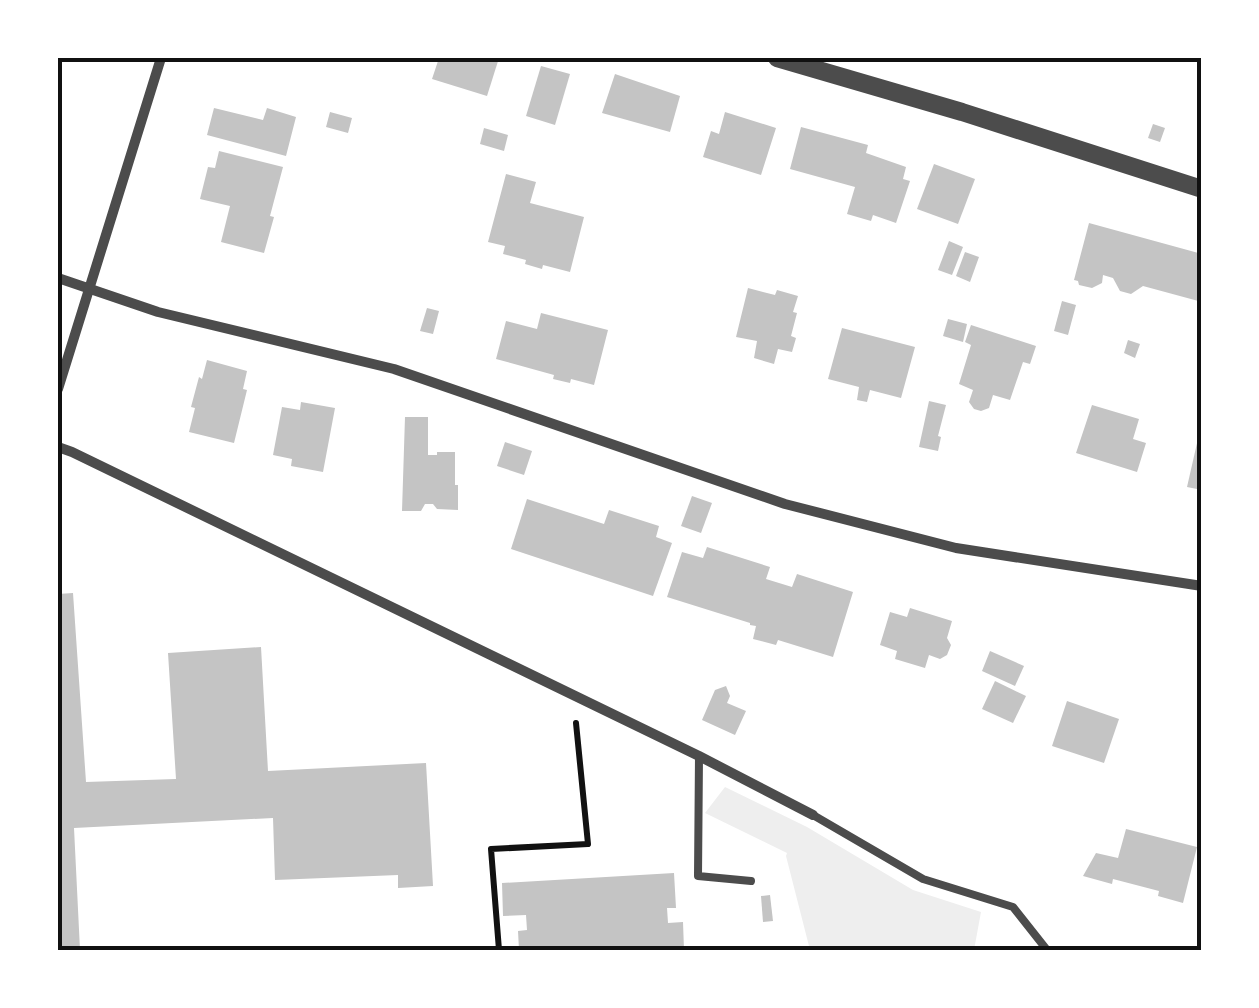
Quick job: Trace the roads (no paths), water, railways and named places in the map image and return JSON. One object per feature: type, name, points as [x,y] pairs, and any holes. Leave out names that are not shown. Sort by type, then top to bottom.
[{"type":"street","points":[[58,389],[161,58]]},
{"type":"street","points":[[777,58],[1201,188]]},
{"type":"street","points":[[58,278],[158,312],[394,369],[785,504],[956,548],[1202,586]]},
{"type":"street","points":[[58,448],[699,756],[813,815]]},
{"type":"lane","points":[[699,756],[698,876],[751,881]]},
{"type":"lane","points":[[813,815],[923,879],[1013,907],[1047,950]]}]
